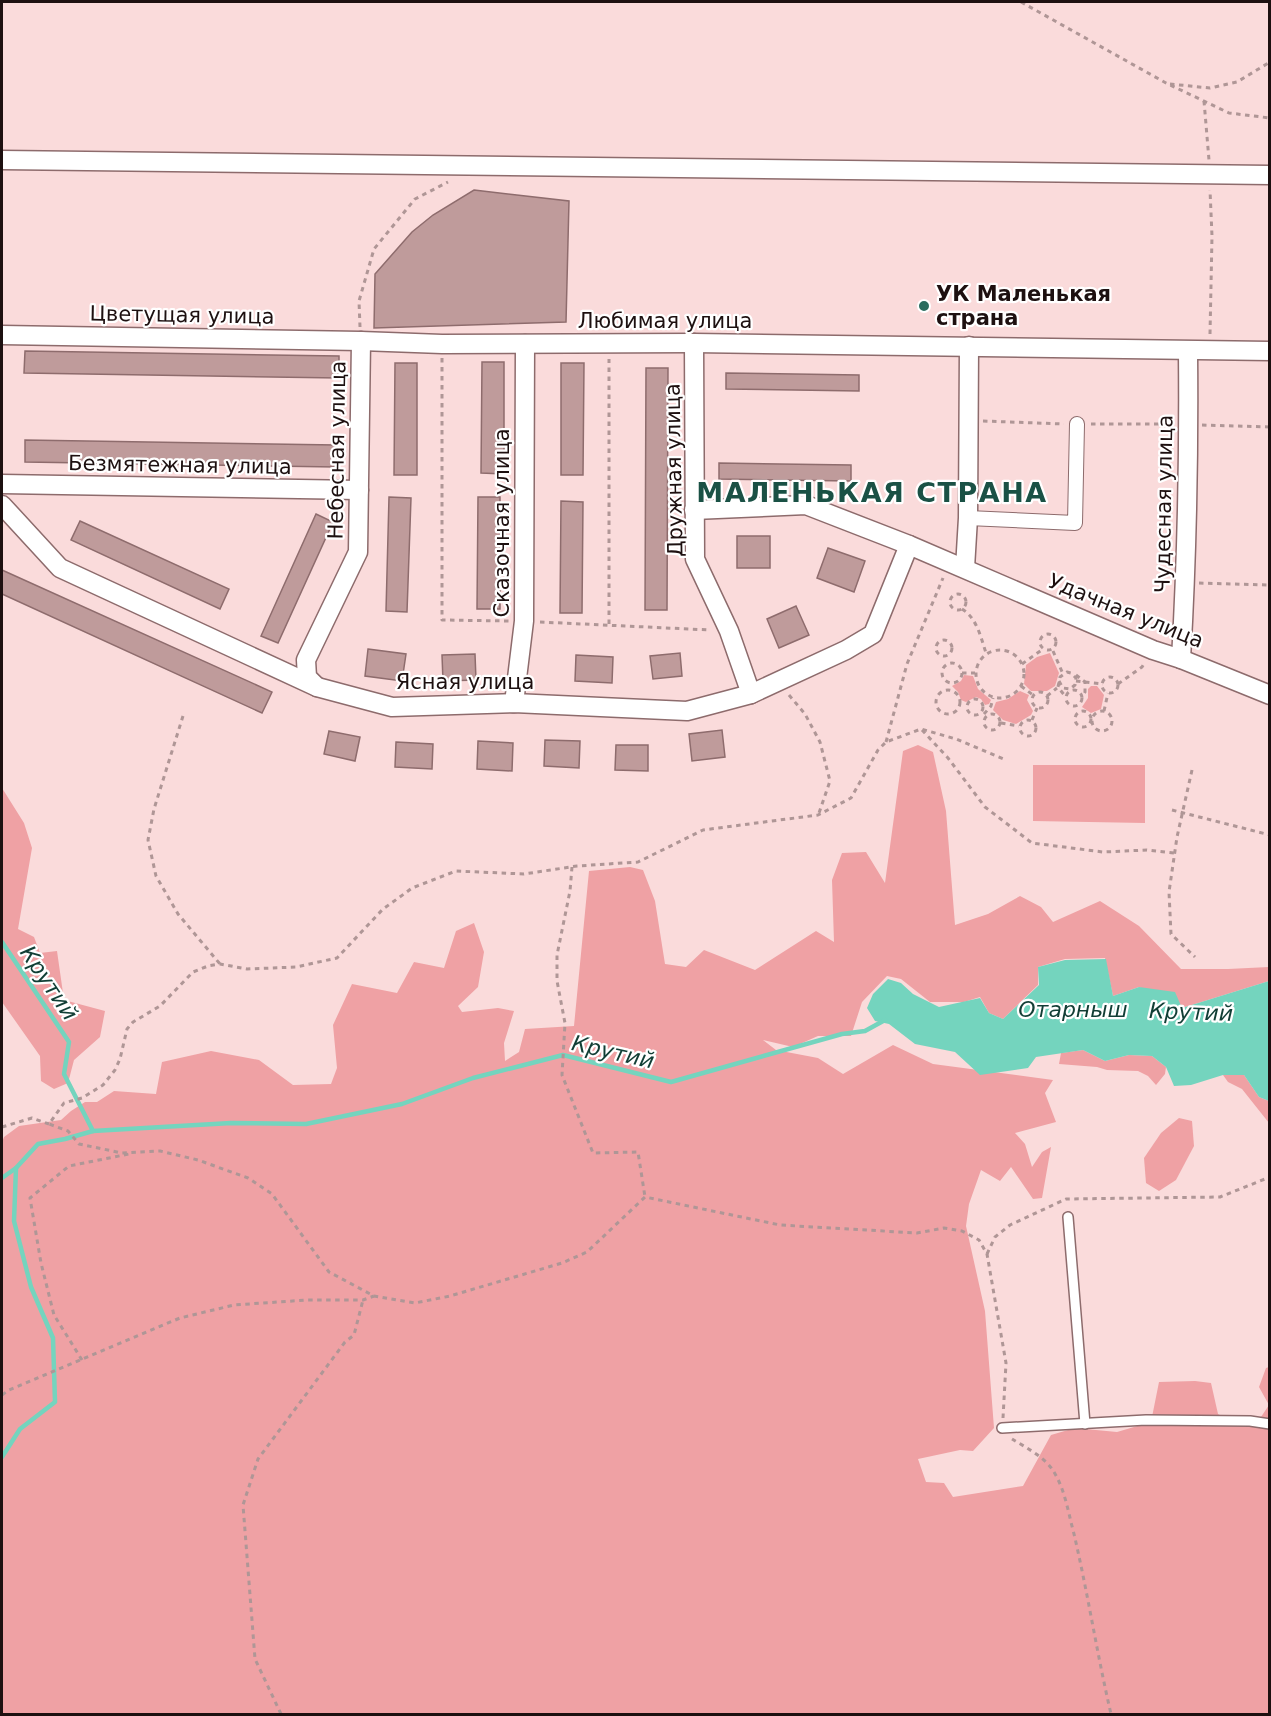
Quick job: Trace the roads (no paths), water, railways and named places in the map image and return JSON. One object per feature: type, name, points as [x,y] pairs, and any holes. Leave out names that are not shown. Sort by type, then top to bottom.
[{"type":"street","points":[[2,160],[1269,175]]},
{"type":"street","name":"Цветущая улица","points":[[2,335],[361,341]]},
{"type":"street","name":"Любимая улица","points":[[361,341],[442,344],[694,343],[1269,351]]},
{"type":"street","name":"Небесная улица","points":[[317,687],[307,676],[306,660],[358,552],[361,341]]},
{"type":"street","name":"Дружная улица","points":[[694,343],[695,559],[729,631],[751,694]]},
{"type":"street","name":"Сказочная улица","points":[[514,703],[524,621],[525,344]]},
{"type":"street","points":[[965,568],[968,519],[969,346]]},
{"type":"street","name":"Чудесная улица","points":[[1181,659],[1186,582],[1188,351]]},
{"type":"street","points":[[968,519],[1075,523],[1077,424]]},
{"type":"street","name":"Безмятежная улица","points":[[2,484],[358,490]]},
{"type":"street","name":"Ясная улица","points":[[2,505],[60,568],[317,687],[392,707],[514,703],[687,711],[751,694],[846,650],[873,634],[909,545]]},
{"type":"street","name":"Удачная улица","points":[[694,510],[806,505],[965,568],[1153,650],[1269,695]]},
{"type":"lane","points":[[1068,1217],[1086,1424]]},
{"type":"lane","points":[[1002,1428],[1146,1420],[1250,1421],[1269,1424]]},
{"type":"water","name":"Отарныш","points":[[1106,959],[1113,996],[1139,987],[1175,992],[1182,1008],[1269,981],[1269,1101],[1259,1097],[1244,1075],[1223,1075],[1191,1085],[1174,1086],[1166,1067],[1152,1056],[1129,1055],[1105,1061],[1083,1050],[1036,1057],[1028,1068],[980,1075],[955,1052],[915,1044],[889,1024],[875,1021],[867,1008],[873,994],[888,979],[901,983],[913,994],[939,1007],[980,998],[989,1013],[1003,1019],[1039,985],[1038,967],[1065,960]]},
{"type":"waterway","name":"Крутий","points":[[2,942],[69,1042],[64,1074],[93,1131],[231,1123],[306,1124],[402,1104],[473,1078],[563,1055],[671,1082],[842,1034],[865,1031],[885,1020]]},
{"type":"waterway","points":[[2,1178],[16,1168],[38,1144],[93,1131]]},
{"type":"waterway","points":[[2,1457],[20,1429],[55,1402],[53,1338],[31,1287],[14,1221],[16,1168]]},
{"type":"place","name":"УК Маленькая страна","points":[[924,306]]},
{"type":"district","name":"МАЛЕНЬКАЯ СТРАНА","points":[[872,492]]}]
